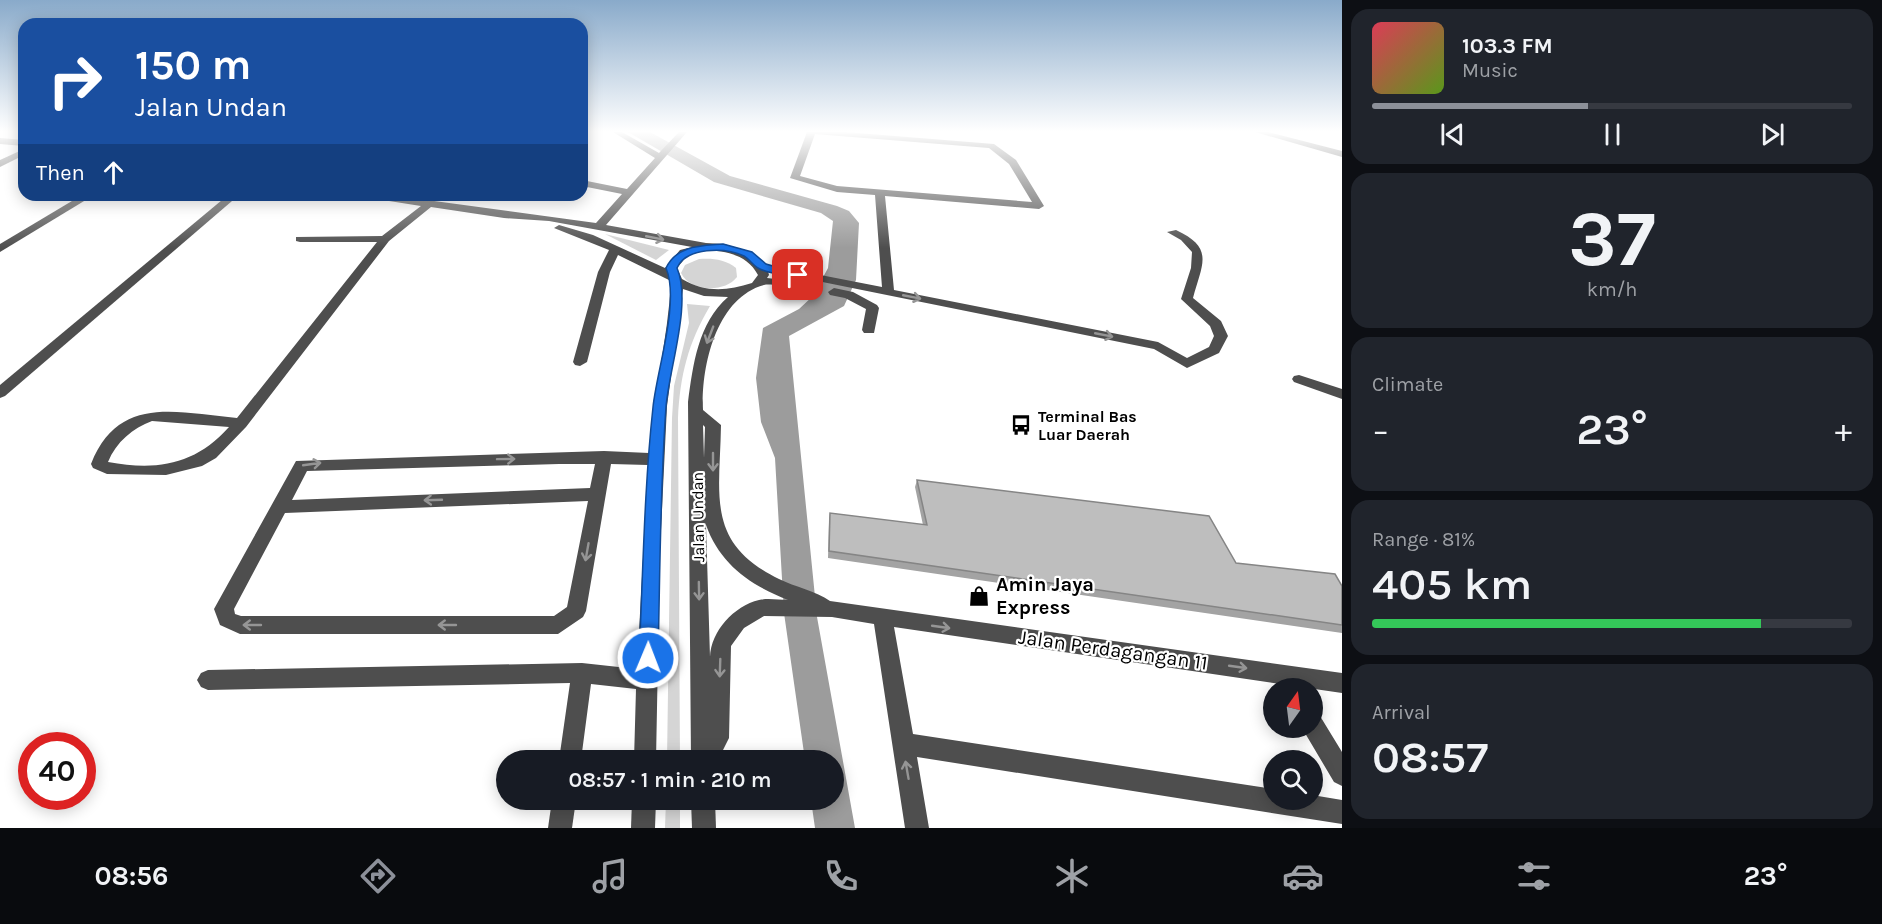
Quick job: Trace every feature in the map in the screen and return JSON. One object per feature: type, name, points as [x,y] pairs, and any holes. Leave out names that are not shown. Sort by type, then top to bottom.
[{"type":"street","points":[[598,227],[647,171]]},
{"type":"street","points":[[798,171],[795,178],[837,189],[1039,207],[1017,171]]},
{"type":"street","points":[[588,184],[628,192]]},
{"type":"street","points":[[880,194],[888,292]]},
{"type":"street","points":[[0,249],[78,201]]},
{"type":"street","points":[[0,393],[227,201]]},
{"type":"street","points":[[410,201],[504,215],[549,218],[682,243],[723,248],[748,254],[762,267],[813,283],[852,291],[888,292],[1158,346],[1188,364],[1214,350],[1221,336],[1216,324],[1186,299],[1190,283],[1199,266],[1198,251],[1190,238],[1172,232]]},
{"type":"street","points":[[241,423],[152,416],[142,418],[133,422],[104,449],[99,464],[107,468],[179,470],[201,461],[228,440],[386,239],[429,204]]},
{"type":"street","points":[[504,215],[565,229],[636,258],[675,278],[692,290],[705,293],[733,293],[752,285],[813,283]]},
{"type":"street","points":[[598,227],[600,232],[631,244],[636,258]]},
{"type":"street","points":[[300,239],[386,239]]},
{"type":"street","points":[[645,750],[651,551],[660,406],[675,312],[675,278],[671,268],[683,254],[702,248],[723,248]]},
{"type":"street","points":[[580,362],[604,272],[615,249]]},
{"type":"street","points":[[752,285],[763,274],[762,267]]},
{"type":"street","name":"Jalan Undan","points":[[704,750],[696,413],[699,374],[712,328],[722,309],[752,285]]},
{"type":"street","points":[[852,291],[873,308],[869,330]]},
{"type":"street","points":[[1299,379],[1342,394]]},
{"type":"street","name":"Jalan Perdagangan 11","points":[[696,413],[713,425],[714,522],[732,560],[777,587],[832,609]]},
{"type":"street","points":[[604,458],[576,611],[558,625],[240,625],[227,619],[224,609],[298,468],[308,463],[604,458],[657,459]]},
{"type":"street","points":[[279,507],[597,494]]},
{"type":"street","name":"Jalan Perdagangan 11","points":[[710,750],[718,738],[721,644],[737,622],[761,608],[832,609],[883,619],[1267,678]]},
{"type":"street","points":[[883,619],[917,828]]},
{"type":"street","points":[[208,680],[582,673],[648,680]]},
{"type":"street","points":[[571,750],[582,673]]},
{"type":"street","name":"Jalan Perdagangan 11","points":[[1323,682],[1342,683]]},
{"type":"street","points":[[1320,738],[1342,774]]},
{"type":"street","points":[[902,743],[1342,812]]},
{"type":"street","points":[[560,828],[563,810]]},
{"type":"street","points":[[643,828],[644,810]]},
{"type":"street","points":[[703,810],[704,828]]},
{"type":"shaded area","points":[[694,171],[720,171],[730,176],[837,206],[849,211],[859,223],[856,280],[844,306],[789,336],[817,617],[841,750],[804,750],[784,613],[775,458],[761,422],[756,378],[763,328],[799,309],[813,296],[828,268],[833,221],[821,213],[714,182]]},
{"type":"shaded area","points":[[605,234],[669,250],[656,260]]},
{"type":"shaded area","points":[[699,259],[723,261],[736,268],[737,277],[732,282],[716,288],[692,284],[681,273],[685,265]]},
{"type":"shaded area","points":[[687,304],[710,306],[696,333],[686,360],[679,403],[680,750],[667,750],[672,418],[674,386],[689,323]]},
{"type":"shaded area","points":[[844,767],[855,828],[815,828],[812,810],[844,810]]},
{"type":"shaded area","points":[[666,810],[680,810],[680,828],[665,828]]},
{"type":"building","points":[[917,480],[1209,516],[1236,563],[1335,574],[1342,586],[1342,625],[829,551],[830,513],[927,525]]},
{"type":"place","name":"Terminal Bas Luar Daerah","points":[[1021,425]]},
{"type":"place","name":"Amin Jaya Express","points":[[979,596]]},
{"type":"route","points":[[648,658],[651,551],[660,406],[676,303],[677,281],[671,268],[683,254],[709,247],[736,250],[748,254],[762,267],[798,275]]}]
